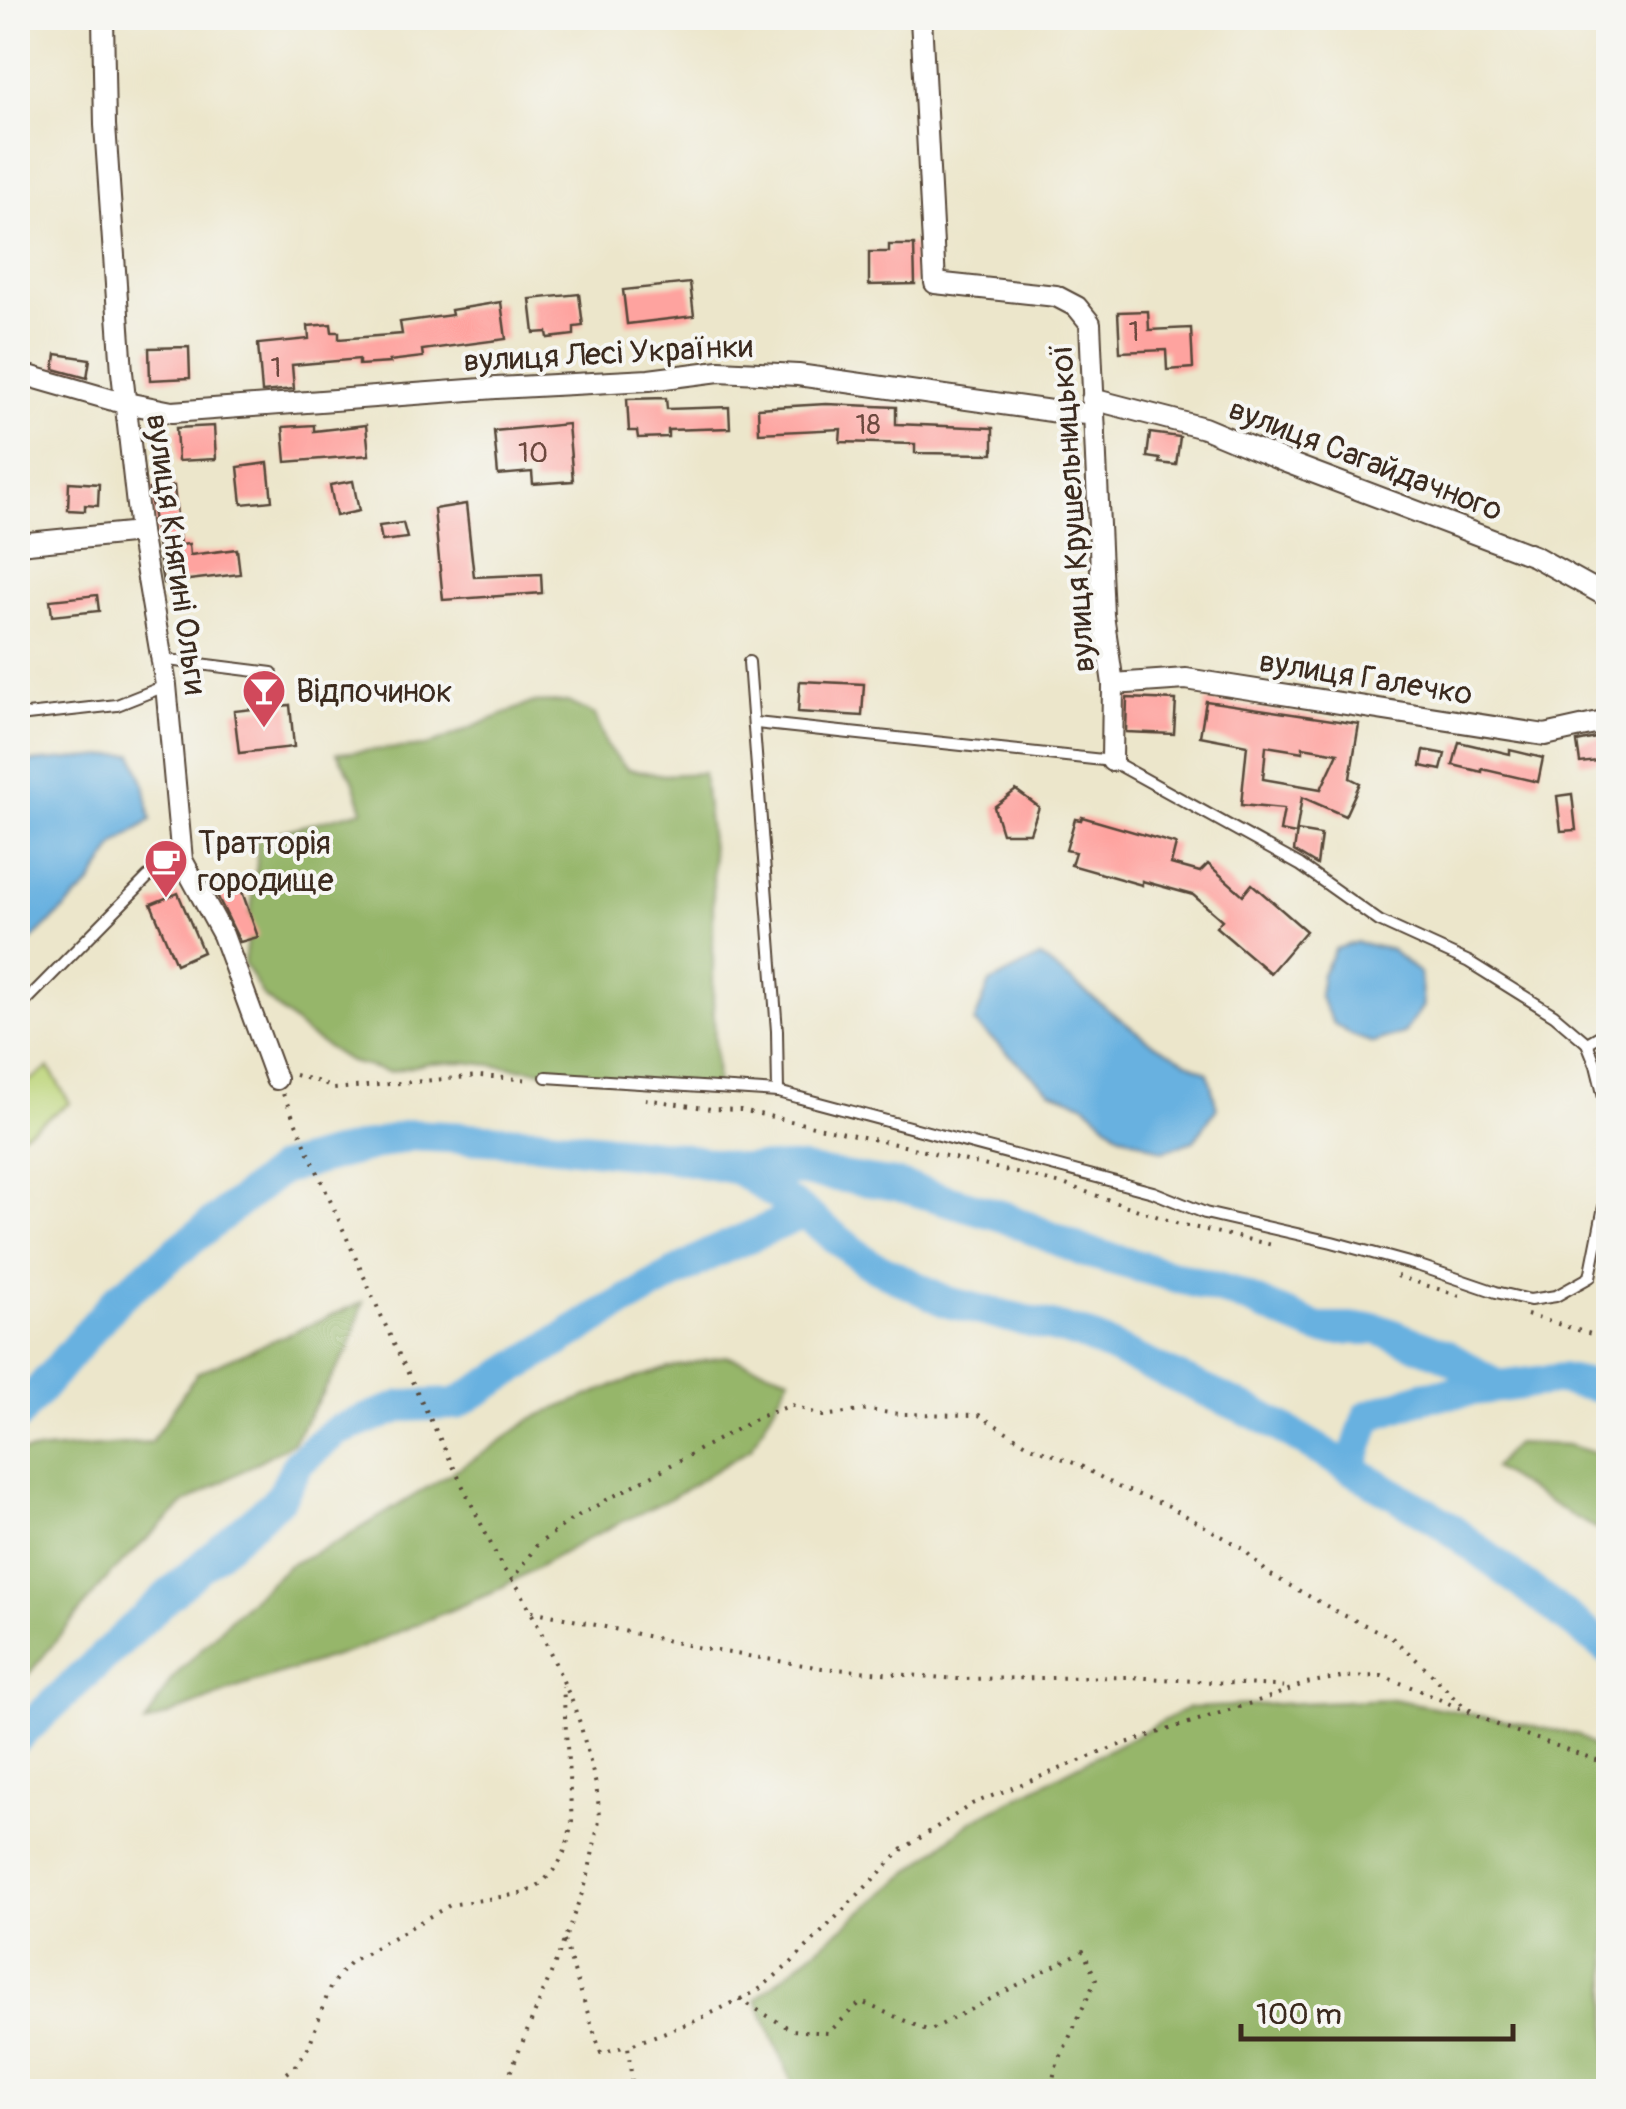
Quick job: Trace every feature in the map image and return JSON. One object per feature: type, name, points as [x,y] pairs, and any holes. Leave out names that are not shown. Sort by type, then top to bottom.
[{"type":"street","name":"вулиця Княгині Ольги","points":[[103,18],[106,156],[126,403],[140,532],[166,686],[182,860],[224,935],[284,1076]]},
{"type":"street","name":"вулиця Крушельницької","points":[[921,18],[935,283],[1056,296],[1077,307],[1090,323],[1103,615],[1114,684],[1112,761]]},
{"type":"street","name":"вулиця Лесі Українки","points":[[18,370],[126,403],[172,412],[648,380],[719,371],[798,375],[1065,413],[1093,407]]},
{"type":"street","name":"вулиця Сагайдачного","points":[[1093,407],[1204,428],[1534,556],[1608,597]]},
{"type":"street","points":[[18,544],[140,532]]},
{"type":"street","name":"вулиця Галечко","points":[[1114,684],[1186,680],[1545,735],[1608,721]]},
{"type":"lane","points":[[160,659],[272,673]]},
{"type":"lane","points":[[749,662],[777,1031],[778,1092]]},
{"type":"lane","points":[[18,716],[117,706],[166,686]]},
{"type":"lane","points":[[756,723],[1112,761],[1300,865],[1379,921],[1482,970],[1554,1015],[1587,1043],[1608,1114]]},
{"type":"lane","points":[[18,1008],[148,877],[182,860]]},
{"type":"lane","points":[[1587,1043],[1608,1031]]},
{"type":"lane","points":[[544,1079],[778,1092],[1152,1192],[1206,1213],[1420,1266],[1530,1300],[1556,1296],[1590,1277],[1608,1186]]},
{"type":"path","points":[[284,1076],[320,1082],[332,1089],[479,1076],[544,1079]]},
{"type":"path","points":[[284,1076],[385,1325],[502,1567],[520,1590],[542,1634],[580,1722],[596,1784],[600,1816],[586,1880],[502,2092]]},
{"type":"path","points":[[642,1098],[741,1110],[904,1146],[1066,1186],[1180,1224],[1291,1248]]},
{"type":"path","points":[[1390,1274],[1463,1297]]},
{"type":"path","points":[[1524,1314],[1608,1338]]},
{"type":"path","points":[[511,1581],[537,1545],[572,1520],[760,1418],[792,1405],[823,1416],[868,1410],[979,1415],[1028,1445],[1169,1506],[1242,1548],[1269,1574],[1391,1637],[1456,1700],[1484,1719]]},
{"type":"path","points":[[529,1610],[705,1649],[822,1668],[957,1679],[1130,1677],[1296,1687]]},
{"type":"path","points":[[564,1941],[601,2052],[628,2046],[695,2021],[757,1990],[792,1963],[903,1849],[972,1804],[1118,1746],[1306,1682],[1382,1676],[1571,1753],[1608,1764]]},
{"type":"path","points":[[262,2092],[295,2067],[309,2046],[332,1986],[350,1962],[450,1905],[526,1894],[558,1864],[572,1822],[563,1682]]},
{"type":"path","points":[[739,1999],[792,2030],[828,2032],[861,2002],[929,2031],[1083,1951],[1096,1979],[1055,2069],[1051,2092]]},
{"type":"path","points":[[628,2046],[633,2092]]},
{"type":"green space","points":[[568,702],[595,715],[607,747],[627,769],[664,775],[703,773],[713,859],[717,1089],[463,1062],[428,1063],[389,1072],[350,1062],[307,1034],[263,996],[244,963],[257,838],[363,810],[353,779],[337,753],[427,746],[531,703]]},
{"type":"green space","points":[[49,1068],[70,1103],[18,1137],[18,1088]]},
{"type":"green space","points":[[363,1302],[350,1347],[293,1442],[185,1503],[112,1572],[18,1687],[18,1455],[151,1442],[197,1373]]},
{"type":"green space","points":[[726,1356],[790,1377],[751,1448],[671,1498],[491,1593],[360,1648],[239,1687],[145,1724],[171,1680],[289,1565],[340,1541],[487,1451],[533,1418],[615,1385],[668,1368]]},
{"type":"green space","points":[[1516,1443],[1568,1445],[1608,1457],[1608,1534],[1493,1468]]},
{"type":"green space","points":[[1392,1699],[1579,1735],[1608,1759],[1608,2091],[796,2091],[756,1999],[970,1822],[1188,1708]]},
{"type":"water","points":[[133,754],[151,820],[115,845],[91,884],[18,953],[18,763]]},
{"type":"water","points":[[1357,942],[1391,950],[1420,974],[1423,1006],[1404,1033],[1373,1043],[1333,1023],[1319,995],[1322,974],[1335,949]]},
{"type":"water","points":[[1040,957],[1149,1041],[1208,1073],[1217,1108],[1194,1141],[1163,1151],[1116,1132],[1084,1103],[1050,1091],[974,1023],[990,983]]},
{"type":"building","points":[[889,245],[914,245],[915,284],[869,285],[869,252],[889,252]]},
{"type":"building","points":[[690,283],[694,316],[627,324],[623,290]]},
{"type":"building","points":[[579,294],[583,326],[574,327],[574,335],[548,338],[547,332],[534,333],[530,299]]},
{"type":"building","points":[[501,302],[506,339],[422,350],[423,357],[390,363],[359,365],[359,359],[292,365],[294,389],[262,392],[258,344],[309,339],[308,326],[331,324],[332,332],[339,332],[339,339],[402,334],[400,322],[452,315],[451,310]]},
{"type":"building","points":[[1148,311],[1149,330],[1191,328],[1193,368],[1167,370],[1166,350],[1120,352],[1118,312]]},
{"type":"building","points":[[189,347],[190,378],[150,380],[149,348]]},
{"type":"building","points":[[56,354],[90,359],[87,378],[54,369]]},
{"type":"building","points":[[666,398],[667,409],[729,407],[730,428],[668,430],[668,437],[638,438],[637,431],[629,431],[627,399]]},
{"type":"building","points":[[826,404],[896,407],[896,424],[993,428],[993,454],[915,453],[915,444],[840,442],[841,429],[759,433],[758,408]]},
{"type":"building","points":[[568,424],[573,481],[533,484],[532,472],[498,475],[494,431]]},
{"type":"building","points":[[314,425],[314,431],[366,425],[369,455],[286,462],[283,427]]},
{"type":"building","points":[[214,426],[216,459],[178,461],[176,428]]},
{"type":"building","points":[[1150,433],[1180,437],[1176,465],[1147,457]]},
{"type":"building","points":[[268,463],[272,501],[242,504],[238,467]]},
{"type":"building","points":[[353,481],[359,511],[336,516],[330,485]]},
{"type":"building","points":[[69,482],[99,484],[98,506],[85,505],[85,511],[68,510]]},
{"type":"building","points":[[174,486],[180,545],[189,544],[190,555],[237,549],[240,574],[163,583],[149,489]]},
{"type":"building","points":[[466,504],[474,577],[541,574],[542,593],[443,600],[434,509]]},
{"type":"building","points":[[403,523],[407,538],[382,541],[379,526]]},
{"type":"building","points":[[97,595],[99,611],[52,616],[50,600]]},
{"type":"building","points":[[800,681],[864,684],[862,716],[798,712]]},
{"type":"building","points":[[1127,698],[1176,700],[1174,734],[1126,732]]},
{"type":"building","points":[[1206,701],[1359,724],[1350,778],[1360,783],[1345,816],[1302,797],[1296,834],[1280,831],[1284,809],[1241,805],[1247,745],[1200,736]],"holes":[[[1266,746],[1303,752],[1303,747],[1338,753],[1321,789],[1263,779]]]},
{"type":"building","name":"Відпочинок","points":[[290,705],[294,747],[239,753],[234,711]]},
{"type":"building","points":[[1605,736],[1608,760],[1580,763],[1577,742]]},
{"type":"building","points":[[1459,742],[1543,758],[1538,782],[1453,765]]},
{"type":"building","points":[[1424,750],[1445,754],[1441,770],[1421,766]]},
{"type":"building","points":[[1016,790],[1039,807],[1030,833],[1002,833],[994,807]]},
{"type":"building","points":[[1572,794],[1576,830],[1561,831],[1557,796]]},
{"type":"building","points":[[1082,817],[1176,844],[1171,864],[1200,872],[1208,864],[1243,895],[1252,884],[1306,931],[1270,973],[1216,927],[1222,920],[1193,895],[1071,865],[1075,852],[1066,850],[1075,819]]},
{"type":"building","points":[[1297,831],[1321,835],[1317,865],[1294,851]]},
{"type":"building","points":[[239,883],[258,937],[240,942],[215,891]]},
{"type":"building","points":[[178,893],[203,952],[176,964],[151,904]]},
{"type":"waterway","points":[[18,1415],[118,1298],[281,1169],[411,1135],[539,1142],[674,1157],[738,1169],[804,1213],[868,1263],[947,1302],[1081,1334],[1263,1417],[1440,1521],[1608,1649]]},
{"type":"waterway","points":[[739,1169],[796,1170],[896,1185],[1002,1216],[1083,1251],[1231,1292],[1318,1329],[1377,1329],[1444,1354],[1500,1387]]},
{"type":"waterway","points":[[18,1737],[176,1588],[280,1498],[299,1462],[336,1431],[402,1406],[456,1404],[710,1254],[804,1213]]},
{"type":"waterway","points":[[1351,1468],[1368,1416],[1426,1396],[1561,1379],[1608,1389]]},
{"type":"place","name":"Відпочинок","points":[[264,729]]},
{"type":"place","name":"Тратторія городище","points":[[166,899]]}]
